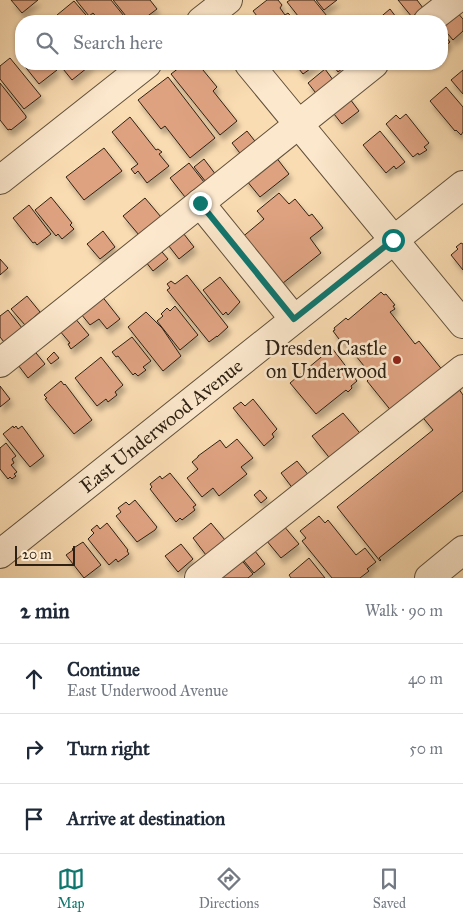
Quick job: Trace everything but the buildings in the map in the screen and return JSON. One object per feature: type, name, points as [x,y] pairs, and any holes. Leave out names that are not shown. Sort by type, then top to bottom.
[{"type":"street","points":[[436,15],[455,0]]},
{"type":"street","points":[[0,180],[139,70]]},
{"type":"street","points":[[254,70],[463,324]]},
{"type":"street","points":[[0,363],[366,70]]},
{"type":"street","name":"East Underwood Avenue","points":[[0,554],[463,185]]},
{"type":"street","points":[[200,203],[294,319]]},
{"type":"street","points":[[199,578],[463,369]]},
{"type":"street","points":[[429,578],[463,550]]},
{"type":"place","name":"Dresden Castle on Underwood","points":[[397,360]]},
{"type":"route","points":[[200,203],[294,319],[393,240]]}]
